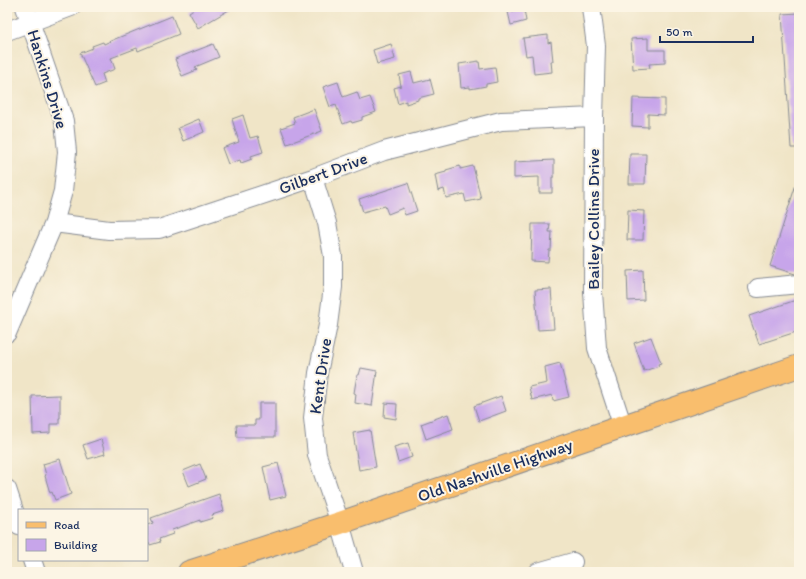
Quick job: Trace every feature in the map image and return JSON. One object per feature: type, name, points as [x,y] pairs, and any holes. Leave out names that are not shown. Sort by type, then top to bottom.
[{"type":"main road","name":"Old Nashville Highway","points":[[189,572],[340,523],[799,366]]},
{"type":"street","points":[[7,30],[27,15],[71,7]]},
{"type":"street","name":"Bailey Collins Drive","points":[[591,7],[596,46],[593,292],[597,348],[623,427]]},
{"type":"street","name":"Hankins Drive","points":[[7,334],[54,223],[63,191],[67,152],[64,122],[27,15]]},
{"type":"street","name":"Gilbert Drive","points":[[54,223],[109,230],[159,229],[313,178],[384,151],[502,121],[594,117]]},
{"type":"street","name":"Kent Drive","points":[[313,178],[327,223],[333,256],[333,287],[328,325],[318,373],[313,418],[317,455],[340,523],[354,572]]},
{"type":"street","points":[[758,288],[799,284]]},
{"type":"street","points":[[7,489],[18,523]]},
{"type":"street","points":[[32,561],[36,572]]},
{"type":"street","points":[[538,572],[573,562]]},
{"type":"building","points":[[197,7],[234,7],[198,28],[189,12]]},
{"type":"building","points":[[524,9],[526,21],[511,25],[508,12]]},
{"type":"building","points":[[799,13],[799,148],[791,148],[782,14]]},
{"type":"building","points":[[172,16],[179,34],[138,51],[137,48],[111,58],[115,69],[102,74],[105,83],[95,87],[80,53],[93,48],[92,46],[103,42],[104,44]]},
{"type":"building","points":[[548,35],[548,43],[551,42],[553,61],[551,61],[552,72],[534,74],[532,55],[526,56],[523,38]]},
{"type":"building","points":[[648,38],[648,50],[665,50],[665,63],[649,64],[650,68],[633,69],[631,39]]},
{"type":"building","points":[[213,44],[219,57],[195,67],[197,70],[182,76],[175,59]]},
{"type":"building","points":[[391,44],[395,59],[377,64],[373,50]]},
{"type":"building","points":[[479,61],[480,69],[495,67],[497,82],[470,89],[470,87],[461,88],[459,64]]},
{"type":"building","points":[[411,72],[414,83],[430,79],[434,94],[418,98],[418,100],[406,104],[406,101],[398,104],[394,88],[401,86],[399,75]]},
{"type":"building","points":[[338,82],[343,97],[357,92],[360,100],[370,97],[376,112],[362,117],[362,120],[352,123],[351,121],[343,124],[336,105],[330,107],[323,87]]},
{"type":"building","points":[[633,98],[665,99],[665,115],[648,114],[648,127],[632,126]]},
{"type":"building","points":[[314,109],[322,131],[287,144],[281,128],[295,123],[293,117]]},
{"type":"building","points":[[243,115],[250,138],[258,136],[263,152],[251,156],[252,159],[241,163],[240,160],[228,164],[222,148],[239,142],[232,119]]},
{"type":"building","points":[[199,119],[204,132],[183,141],[178,128]]},
{"type":"building","points":[[630,154],[646,154],[645,184],[629,184]]},
{"type":"building","points":[[554,160],[552,193],[539,193],[539,177],[514,178],[514,162]]},
{"type":"building","points":[[460,166],[460,169],[473,166],[481,199],[466,202],[464,194],[446,198],[444,189],[438,191],[435,175]]},
{"type":"building","points":[[797,181],[799,182],[799,274],[795,274],[770,266]]},
{"type":"building","points":[[408,183],[417,211],[405,215],[403,208],[388,214],[385,206],[363,212],[359,199]]},
{"type":"building","points":[[628,210],[644,211],[643,240],[627,240]]},
{"type":"building","points":[[532,224],[550,224],[549,232],[552,232],[551,250],[549,250],[548,262],[531,261]]},
{"type":"building","points":[[643,270],[644,300],[628,301],[627,271]]},
{"type":"building","points":[[551,289],[554,329],[538,330],[535,290]]},
{"type":"building","points":[[799,299],[799,331],[759,344],[749,316]]},
{"type":"building","points":[[651,337],[661,363],[658,364],[659,366],[644,371],[634,343]]},
{"type":"building","points":[[560,363],[569,397],[553,401],[552,395],[532,400],[529,387],[547,383],[545,367]]},
{"type":"building","points":[[361,368],[377,371],[372,406],[355,403],[356,394],[354,393],[357,375],[359,375]]},
{"type":"building","points":[[60,395],[59,424],[50,424],[50,433],[33,434],[32,396]]},
{"type":"building","points":[[501,396],[506,411],[479,421],[474,406]]},
{"type":"building","points":[[259,403],[275,403],[275,437],[237,437],[236,425],[255,425],[255,420],[259,420]]},
{"type":"building","points":[[385,403],[397,404],[396,419],[384,417]]},
{"type":"building","points":[[448,414],[453,429],[426,439],[421,424]]},
{"type":"building","points":[[370,430],[376,467],[359,470],[353,433]]},
{"type":"building","points":[[101,439],[105,454],[88,459],[83,445]]},
{"type":"building","points":[[408,443],[412,457],[398,462],[394,447]]},
{"type":"building","points":[[60,459],[71,494],[55,500],[52,492],[50,493],[43,464]]},
{"type":"building","points":[[278,463],[286,496],[270,500],[263,467]]},
{"type":"building","points":[[200,464],[206,479],[189,486],[183,471]]},
{"type":"building","points":[[219,494],[224,511],[212,515],[213,518],[200,522],[200,520],[172,530],[173,534],[159,539],[160,542],[150,545],[148,542],[148,525],[153,523],[151,518]]}]
